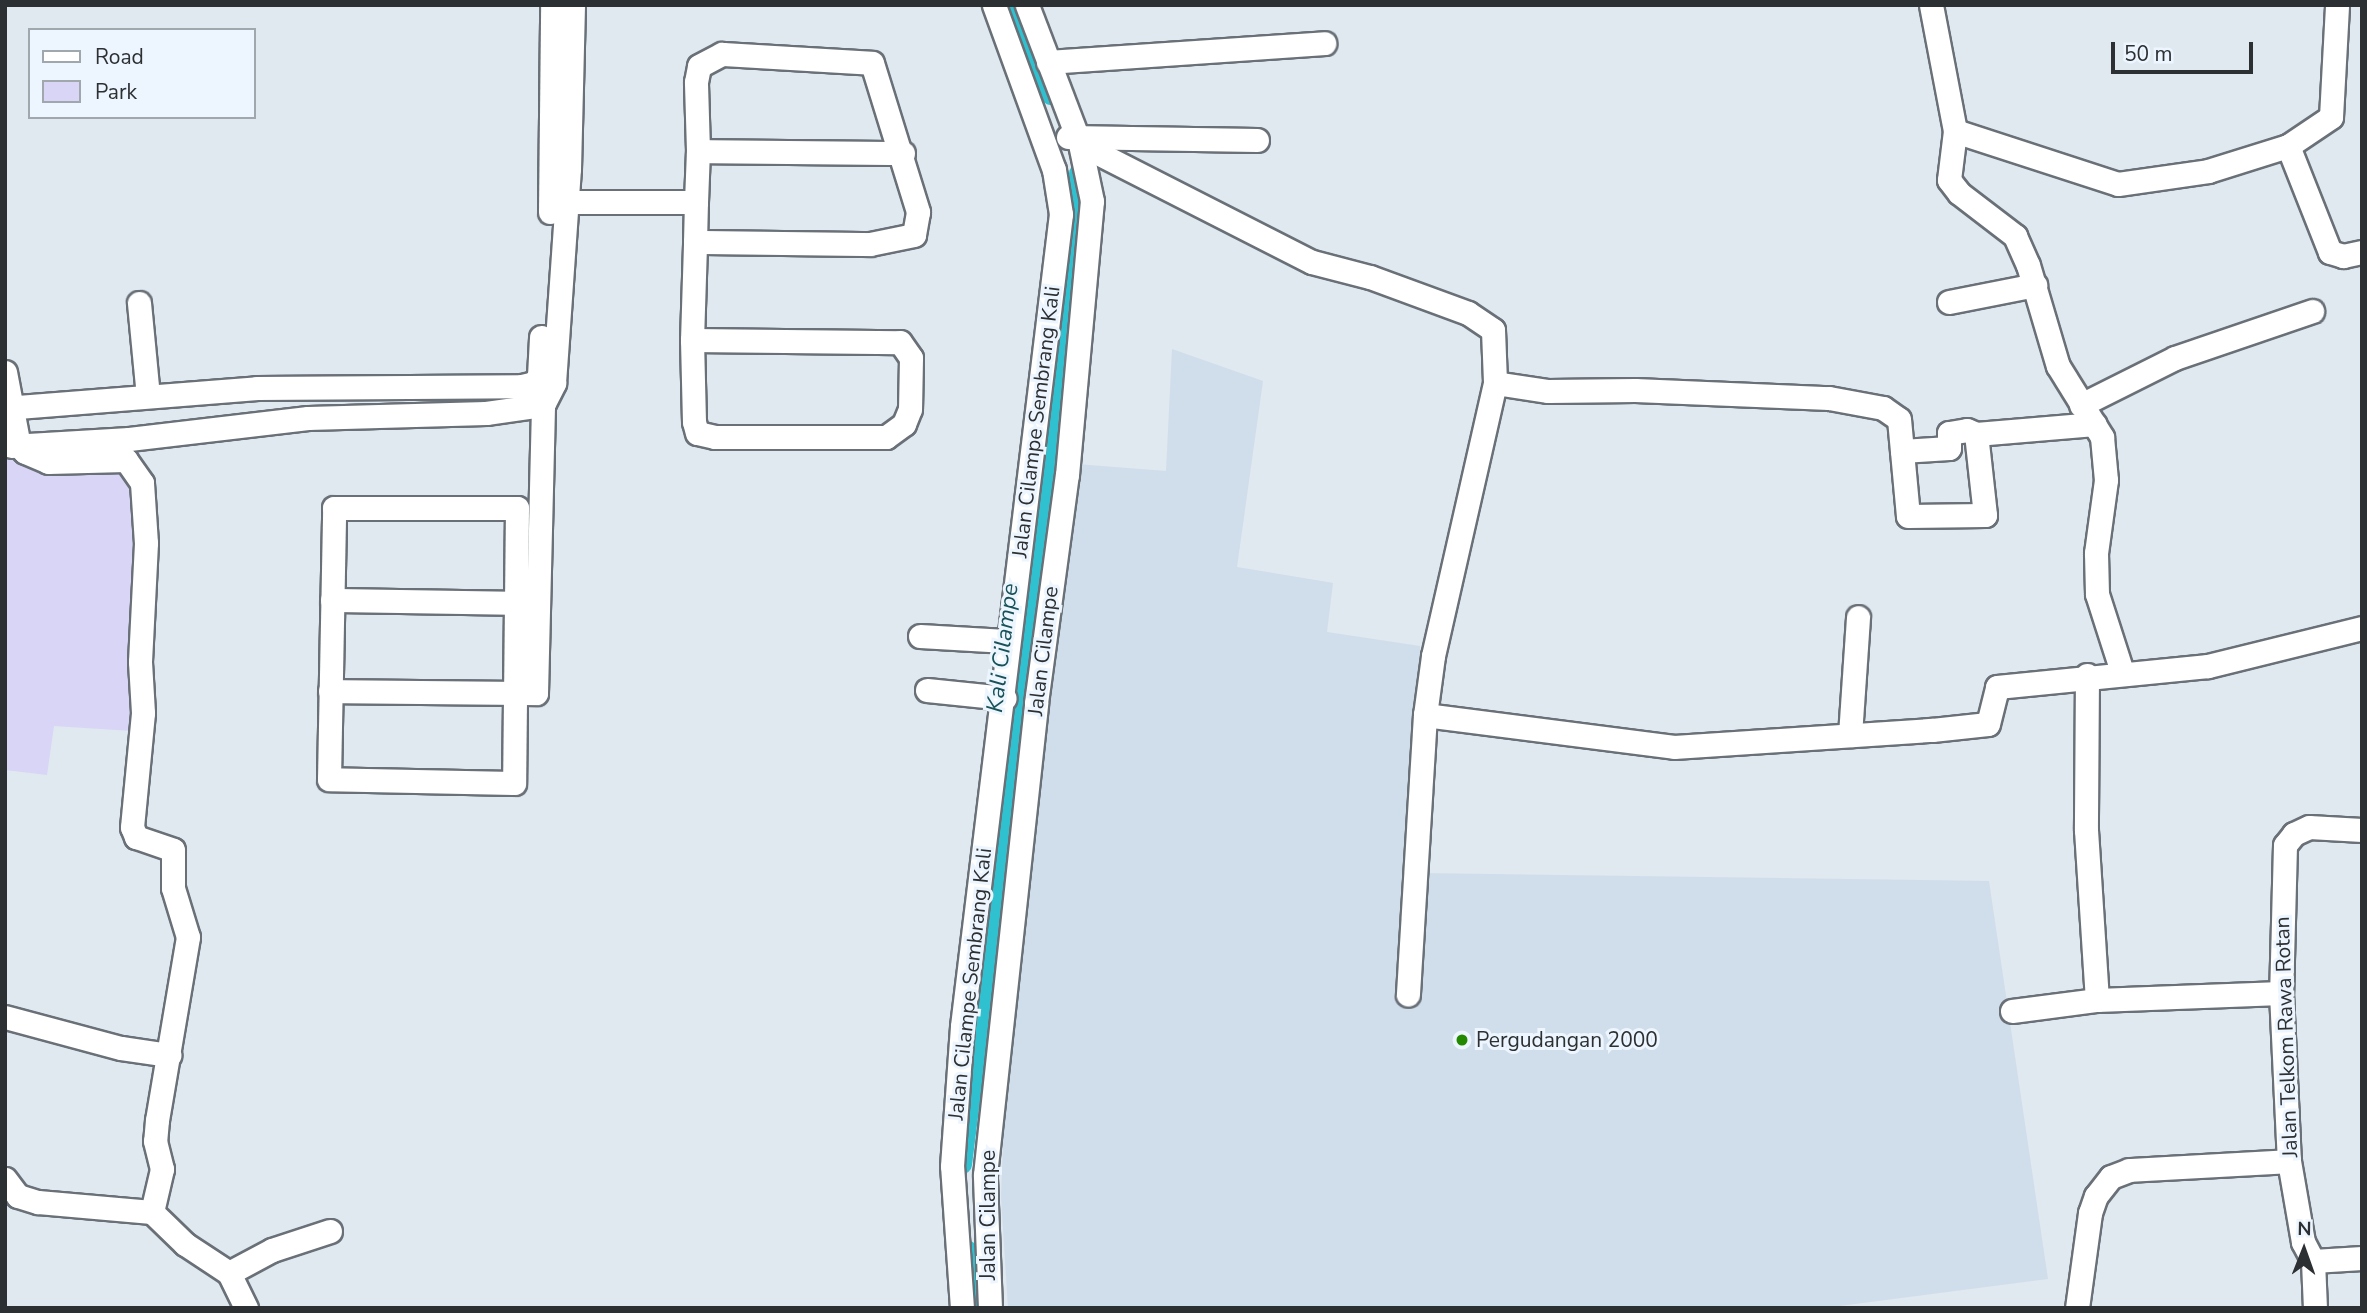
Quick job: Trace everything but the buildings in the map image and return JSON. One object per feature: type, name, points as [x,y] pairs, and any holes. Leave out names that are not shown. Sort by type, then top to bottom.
[{"type":"street","points":[[526,603],[543,405],[554,383],[558,203],[552,5]]},
{"type":"street","points":[[534,383],[538,376],[558,203],[573,5]]},
{"type":"street","name":"Jalan Cilampe Sembrang Kali","points":[[962,1308],[953,1153],[965,1001],[1005,698],[1006,641],[1021,554],[1061,214],[1060,192],[994,5]]},
{"type":"street","name":"Jalan Cilampe","points":[[990,1308],[985,1175],[1036,703],[1067,475],[1092,201],[1079,139],[1027,5]]},
{"type":"street","points":[[1931,5],[1955,131],[1949,180],[1953,187],[2015,236],[2035,285],[2058,366],[2095,424],[2106,464],[2096,553],[2097,594],[2122,672]]},
{"type":"street","points":[[1955,131],[2118,184],[2208,172],[2288,146],[2330,117],[2337,5]]},
{"type":"street","points":[[1048,62],[1324,43]]},
{"type":"street","points":[[692,340],[900,342],[911,358],[907,417],[886,437],[703,436],[694,422],[692,340],[698,74],[702,63],[722,54],[872,63],[903,153],[918,212],[914,235],[901,241],[695,242]]},
{"type":"street","points":[[1044,145],[1079,139],[1256,140]]},
{"type":"street","points":[[1079,139],[1312,262],[1370,277],[1488,324],[1495,339],[1495,383],[1433,656],[1425,715],[1408,994]]},
{"type":"street","points":[[2288,146],[2330,252],[2343,256],[2362,252]]},
{"type":"street","points":[[698,151],[903,153]]},
{"type":"street","points":[[558,203],[696,202]]},
{"type":"street","points":[[1949,302],[2035,285]]},
{"type":"street","points":[[139,303],[148,397]]},
{"type":"street","points":[[2081,405],[2175,358],[2312,311]]},
{"type":"street","points":[[5,372],[12,446],[129,450],[296,419],[486,413],[543,405]]},
{"type":"street","points":[[9,407],[317,386],[534,383]]},
{"type":"street","points":[[534,383],[543,405]]},
{"type":"street","points":[[1495,383],[1548,391],[1829,398],[1894,411],[1899,419],[1908,516],[1985,515],[1976,434]]},
{"type":"street","points":[[1902,451],[1949,448],[1949,433],[1967,430],[1976,434],[2095,424]]},
{"type":"street","points":[[129,450],[142,483],[146,543],[141,662],[143,713],[132,827],[136,836],[173,850],[173,888],[188,937],[155,1141],[162,1174],[152,1212]]},
{"type":"street","points":[[330,691],[536,693],[517,509],[334,508],[330,691],[329,779],[514,783],[515,693]]},
{"type":"street","points":[[332,600],[526,603]]},
{"type":"street","points":[[1850,735],[1858,617]]},
{"type":"street","points":[[1425,715],[1674,747],[1988,724],[1997,687],[2087,675],[2208,666],[2362,628]]},
{"type":"street","points":[[920,636],[1006,641]]},
{"type":"street","points":[[2087,675],[2086,830],[2097,1000]]},
{"type":"street","points":[[928,690],[1005,698]]},
{"type":"street","name":"Jalan Telkom Rawa Rotan","points":[[2313,1261],[2296,1221],[2289,1161],[2281,993],[2285,845],[2294,834],[2309,827],[2362,830]]},
{"type":"street","points":[[2012,1011],[2097,1000],[2281,993]]},
{"type":"street","points":[[5,1017],[121,1048],[169,1055]]},
{"type":"street","points":[[2077,1308],[2090,1213],[2096,1196],[2111,1177],[2129,1170],[2289,1161]]},
{"type":"street","points":[[5,1179],[18,1196],[38,1202],[152,1212],[195,1252],[229,1273],[246,1308]]},
{"type":"street","points":[[229,1273],[272,1251],[330,1231]]},
{"type":"street","points":[[2315,1308],[2313,1261],[2362,1258]]},
{"type":"shaded area","points":[[1172,349],[1263,381],[1237,567],[1333,583],[1327,632],[1420,646],[1419,873],[1989,881],[2048,1279],[1824,1308],[1008,1308],[1001,1197],[1009,980],[1076,464],[1166,471]]},
{"type":"green space","points":[[138,446],[153,515],[148,732],[54,726],[47,775],[5,770],[5,454]]},
{"type":"waterway","name":"Kali Cilampe","points":[[1011,5],[1050,95]]},
{"type":"waterway","name":"Kali Cilampe","points":[[962,1164],[1078,242],[1078,173]]},
{"type":"waterway","name":"Kali Cilampe","points":[[968,1250],[974,1308]]},
{"type":"place","name":"Pergudangan 2000","points":[[1462,1040]]}]
